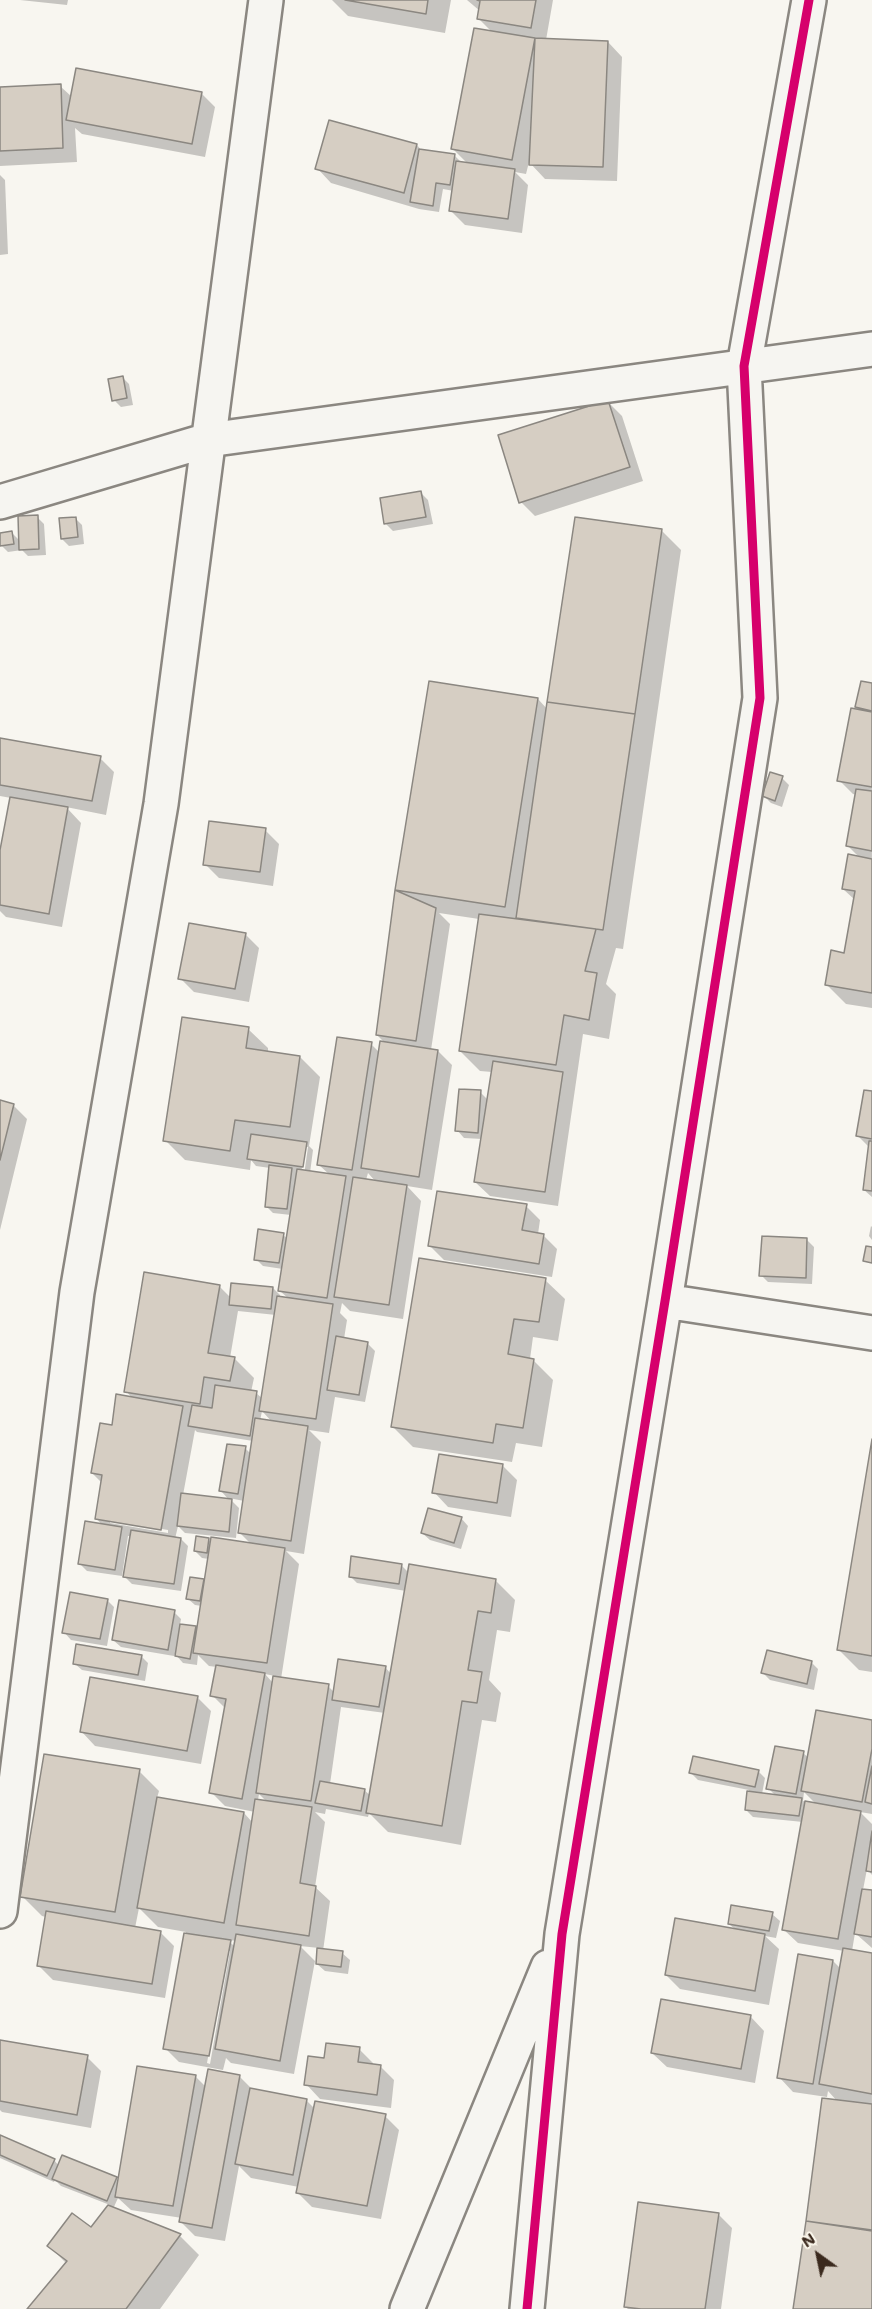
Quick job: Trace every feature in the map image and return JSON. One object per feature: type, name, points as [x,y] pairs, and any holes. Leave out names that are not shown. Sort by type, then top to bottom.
[{"type":"street","points":[[0,1911],[77,1292],[161,804],[266,0]]},
{"type":"street","points":[[527,2309],[562,1934],[666,1301],[760,698],[744,366],[809,0]]},
{"type":"street","points":[[0,502],[208,440],[872,349]]},
{"type":"street","points":[[666,1301],[872,1333]]},
{"type":"street","points":[[407,2309],[562,1934]]},
{"type":"building","points":[[345,0],[428,0],[426,14]]},
{"type":"building","points":[[477,0],[536,0],[531,28],[477,19],[480,1]]},
{"type":"building","points":[[474,28],[535,38],[512,160],[451,149]]},
{"type":"building","points":[[535,38],[608,41],[603,167],[529,165]]},
{"type":"building","points":[[76,68],[202,92],[192,144],[66,120]]},
{"type":"building","points":[[61,84],[63,148],[0,151],[0,87]]},
{"type":"building","points":[[329,120],[417,144],[404,193],[315,169]]},
{"type":"building","points":[[419,149],[455,154],[450,185],[436,183],[433,206],[410,202]]},
{"type":"building","points":[[456,161],[515,169],[508,219],[449,211]]},
{"type":"building","points":[[123,376],[127,398],[112,401],[108,379]]},
{"type":"building","points":[[608,400],[630,467],[519,503],[498,435]]},
{"type":"building","points":[[421,491],[426,517],[384,524],[380,498]]},
{"type":"building","points":[[38,515],[39,549],[19,550],[18,516]]},
{"type":"building","points":[[76,517],[78,537],[61,539],[59,518]]},
{"type":"building","points":[[575,517],[662,529],[635,714],[547,702]]},
{"type":"building","points":[[12,531],[14,544],[0,546],[0,533]]},
{"type":"building","points":[[429,681],[538,698],[505,907],[395,890]]},
{"type":"building","points":[[861,681],[872,683],[872,711],[855,707]]},
{"type":"building","points":[[547,702],[635,714],[603,930],[516,918]]},
{"type":"building","points":[[851,708],[872,712],[872,787],[837,781]]},
{"type":"building","points":[[0,738],[101,756],[92,801],[0,785]]},
{"type":"building","points":[[770,772],[783,776],[775,801],[762,796]]},
{"type":"building","points":[[856,789],[872,791],[872,851],[846,846]]},
{"type":"building","points":[[10,797],[68,807],[49,914],[0,905],[0,850]]},
{"type":"building","points":[[209,821],[266,828],[260,872],[203,865]]},
{"type":"building","points":[[848,854],[872,859],[872,993],[825,985],[831,950],[844,953],[855,891],[842,889]]},
{"type":"building","points":[[395,890],[436,908],[416,1041],[376,1035]]},
{"type":"building","points":[[479,914],[596,929],[585,971],[597,973],[589,1020],[564,1015],[556,1065],[459,1051]]},
{"type":"building","points":[[189,923],[246,933],[235,989],[178,979]]},
{"type":"building","points":[[182,1017],[249,1027],[246,1048],[300,1056],[290,1127],[235,1120],[230,1151],[163,1141]]},
{"type":"building","points":[[337,1037],[372,1042],[352,1170],[317,1165]]},
{"type":"building","points":[[380,1041],[438,1050],[419,1177],[361,1168]]},
{"type":"building","points":[[493,1061],[563,1072],[545,1192],[474,1182]]},
{"type":"building","points":[[459,1089],[481,1090],[478,1133],[455,1131]]},
{"type":"building","points":[[864,1090],[872,1091],[872,1139],[856,1136]]},
{"type":"building","points":[[0,1100],[14,1104],[0,1160]]},
{"type":"building","points":[[251,1134],[307,1142],[303,1167],[247,1159]]},
{"type":"building","points":[[869,1141],[872,1141],[872,1191],[863,1190]]},
{"type":"building","points":[[269,1165],[292,1168],[287,1209],[265,1207]]},
{"type":"building","points":[[297,1169],[346,1176],[327,1298],[278,1291]]},
{"type":"building","points":[[353,1177],[407,1185],[389,1305],[334,1297]]},
{"type":"building","points":[[437,1191],[527,1204],[522,1230],[544,1234],[539,1264],[428,1246]]},
{"type":"building","points":[[258,1229],[284,1233],[279,1263],[254,1260]]},
{"type":"building","points":[[762,1236],[807,1238],[806,1278],[759,1276]]},
{"type":"building","points":[[866,1246],[872,1247],[872,1263],[863,1261]]},
{"type":"building","points":[[419,1258],[546,1278],[539,1322],[514,1319],[508,1354],[534,1359],[523,1428],[496,1424],[493,1443],[391,1427]]},
{"type":"building","points":[[144,1272],[220,1285],[208,1353],[235,1357],[230,1381],[204,1377],[200,1404],[124,1392]]},
{"type":"building","points":[[231,1283],[273,1287],[271,1309],[229,1305]]},
{"type":"building","points":[[277,1296],[333,1304],[316,1419],[259,1411]]},
{"type":"building","points":[[336,1336],[368,1342],[359,1395],[327,1390]]},
{"type":"building","points":[[215,1385],[257,1391],[250,1436],[188,1426],[192,1405],[212,1408]]},
{"type":"building","points":[[116,1394],[183,1406],[161,1530],[95,1519],[102,1475],[91,1473],[100,1423],[112,1425]]},
{"type":"building","points":[[255,1418],[308,1426],[291,1541],[238,1533]]},
{"type":"building","points":[[872,1439],[872,1656],[837,1650]]},
{"type":"building","points":[[227,1444],[246,1446],[238,1494],[219,1491]]},
{"type":"building","points":[[439,1454],[503,1464],[497,1503],[432,1493]]},
{"type":"building","points":[[181,1493],[232,1499],[229,1532],[177,1526]]},
{"type":"building","points":[[428,1508],[462,1517],[454,1543],[421,1533]]},
{"type":"building","points":[[85,1521],[122,1527],[115,1570],[78,1564]]},
{"type":"building","points":[[131,1530],[181,1538],[174,1584],[123,1577]]},
{"type":"building","points":[[196,1536],[209,1538],[207,1553],[194,1551]]},
{"type":"building","points":[[211,1537],[285,1548],[267,1663],[193,1653]]},
{"type":"building","points":[[351,1556],[402,1564],[399,1584],[349,1577]]},
{"type":"building","points":[[409,1564],[496,1579],[491,1613],[478,1611],[468,1670],[482,1672],[477,1703],[462,1701],[442,1826],[366,1813]]},
{"type":"building","points":[[190,1577],[204,1579],[200,1601],[186,1599]]},
{"type":"building","points":[[70,1592],[108,1599],[100,1639],[62,1633]]},
{"type":"building","points":[[119,1600],[175,1610],[168,1650],[112,1640]]},
{"type":"building","points":[[180,1624],[196,1626],[190,1659],[175,1656]]},
{"type":"building","points":[[76,1644],[142,1655],[138,1675],[73,1664]]},
{"type":"building","points":[[767,1650],[812,1661],[807,1684],[761,1673]]},
{"type":"building","points":[[338,1659],[386,1666],[379,1707],[332,1700]]},
{"type":"building","points":[[216,1665],[265,1673],[242,1799],[209,1793],[226,1699],[210,1696]]},
{"type":"building","points":[[273,1676],[329,1684],[311,1801],[256,1793]]},
{"type":"building","points":[[90,1677],[198,1696],[187,1751],[80,1732]]},
{"type":"building","points":[[816,1710],[872,1720],[872,1749],[862,1802],[801,1791]]},
{"type":"building","points":[[775,1746],[804,1751],[796,1794],[766,1789]]},
{"type":"building","points":[[44,1754],[140,1769],[115,1912],[20,1897]]},
{"type":"building","points":[[693,1756],[759,1770],[755,1787],[689,1773]]},
{"type":"building","points":[[872,1766],[872,1804],[865,1802]]},
{"type":"building","points":[[320,1781],[365,1789],[361,1811],[315,1803]]},
{"type":"building","points":[[747,1791],[802,1798],[799,1816],[745,1810]]},
{"type":"building","points":[[157,1797],[244,1812],[224,1923],[137,1908]]},
{"type":"building","points":[[255,1799],[312,1807],[300,1883],[316,1886],[309,1936],[236,1925]]},
{"type":"building","points":[[805,1801],[861,1811],[838,1939],[782,1930]]},
{"type":"building","points":[[872,1831],[872,1872],[866,1871]]},
{"type":"building","points":[[862,1889],[872,1890],[872,1937],[854,1934]]},
{"type":"building","points":[[731,1905],[773,1912],[769,1931],[728,1924]]},
{"type":"building","points":[[46,1911],[161,1931],[152,1984],[37,1966]]},
{"type":"building","points":[[675,1918],[765,1934],[755,1991],[665,1975]]},
{"type":"building","points":[[184,1933],[231,1940],[209,2056],[163,2049]]},
{"type":"building","points":[[236,1934],[301,1945],[280,2061],[215,2049]]},
{"type":"building","points":[[317,1948],[343,1951],[341,1967],[316,1964]]},
{"type":"building","points":[[843,1948],[872,1953],[872,2094],[819,2084]]},
{"type":"building","points":[[798,1954],[833,1960],[813,2084],[777,2078]]},
{"type":"building","points":[[661,1999],[751,2015],[741,2069],[651,2053]]},
{"type":"building","points":[[0,2040],[88,2055],[77,2115],[0,2101]]},
{"type":"building","points":[[326,2043],[360,2047],[358,2062],[381,2065],[377,2095],[304,2085],[308,2056],[324,2058]]},
{"type":"building","points":[[137,2066],[196,2075],[173,2206],[115,2197]]},
{"type":"building","points":[[208,2069],[240,2075],[212,2228],[179,2222]]},
{"type":"building","points":[[250,2088],[307,2099],[293,2175],[235,2164]]},
{"type":"building","points":[[822,2098],[872,2104],[872,2230],[806,2221]]},
{"type":"building","points":[[315,2101],[386,2114],[367,2206],[296,2193]]},
{"type":"building","points":[[0,2135],[55,2159],[47,2176],[0,2155]]},
{"type":"building","points":[[62,2155],[117,2177],[107,2201],[52,2179]]},
{"type":"building","points":[[638,2202],[719,2213],[705,2309],[624,2307]]},
{"type":"building","points":[[108,2205],[181,2234],[126,2309],[27,2309],[67,2261],[47,2246],[72,2213],[91,2227]]},
{"type":"building","points":[[806,2221],[872,2231],[872,2309],[793,2309]]},
{"type":"cycle path","points":[[527,2309],[562,1934],[760,698],[744,366],[809,0]]}]
